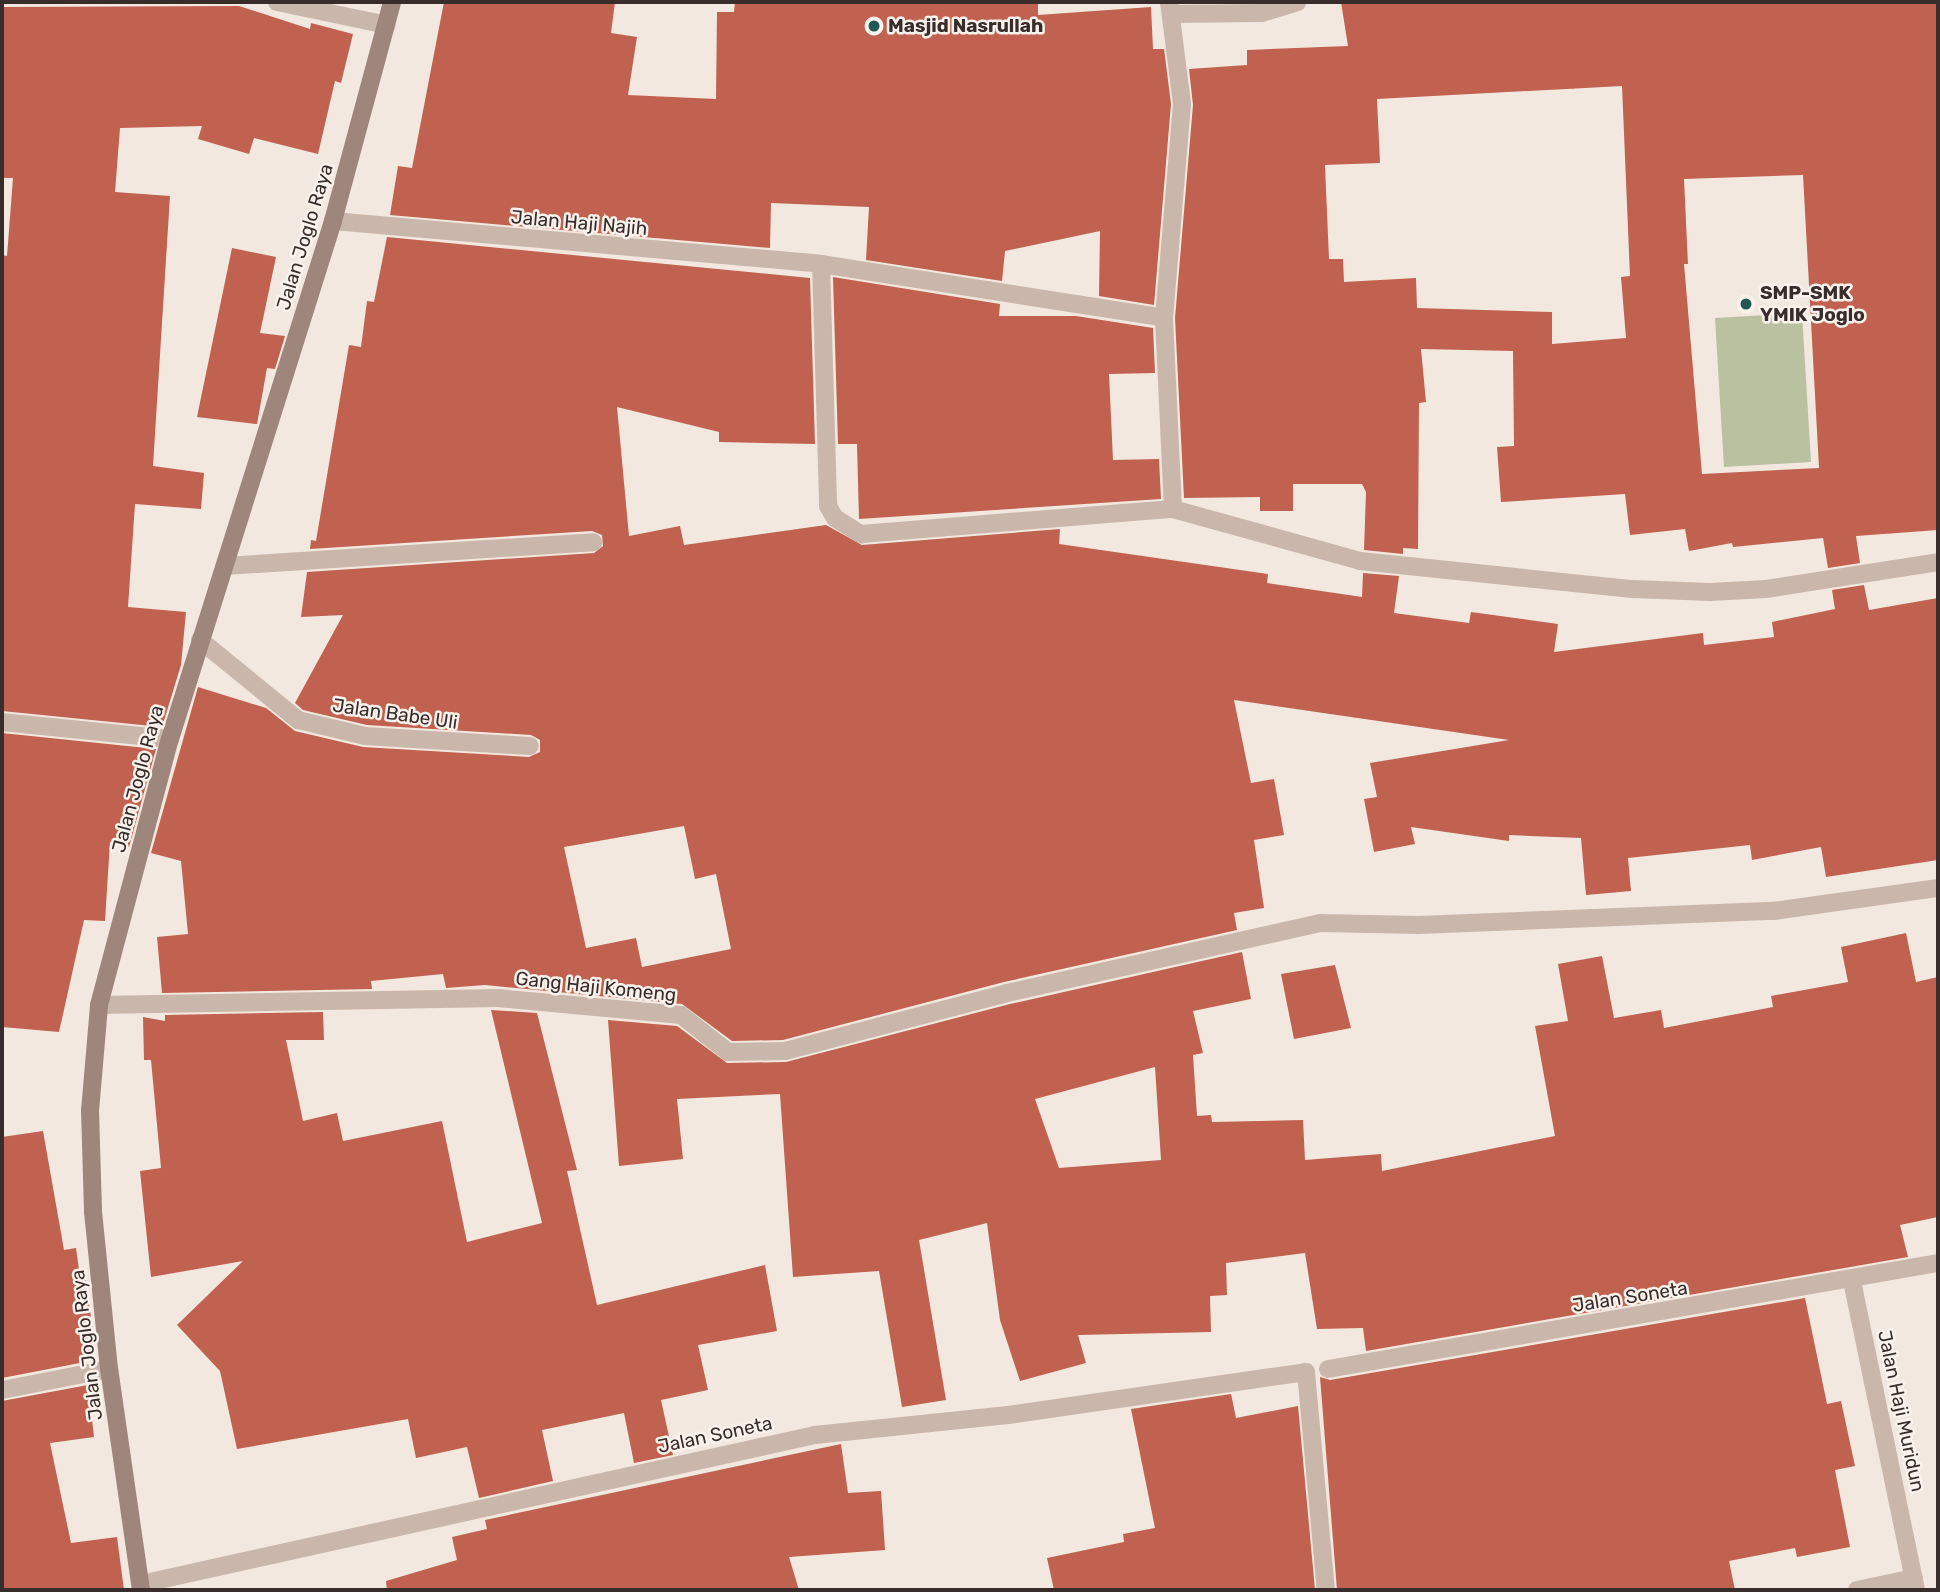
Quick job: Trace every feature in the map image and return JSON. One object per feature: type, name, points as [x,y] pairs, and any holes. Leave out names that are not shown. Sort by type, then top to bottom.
[{"type":"main road","name":"Jalan Joglo Raya","points":[[141,1587],[109,1368],[93,1211],[90,1111],[99,1005],[170,739],[333,221],[392,2]]},
{"type":"street","points":[[277,2],[387,25]]},
{"type":"street","points":[[1173,509],[1164,318],[1182,104],[1170,8],[1262,13],[1297,2]]},
{"type":"street","name":"Jalan Haji Najih","points":[[333,221],[821,264],[1164,318]]},
{"type":"street","points":[[821,264],[828,506],[849,529],[880,535],[1173,509],[1360,561],[1633,589],[1766,589],[1938,562]]},
{"type":"street","points":[[225,566],[593,542]]},
{"type":"street","name":"Jalan Babe Uli","points":[[200,640],[298,720],[365,736],[530,746]]},
{"type":"street","points":[[2,722],[170,739]]},
{"type":"street","name":"Gang Haji Komeng","points":[[99,1005],[536,1001],[681,1015],[728,1052],[785,1051],[1007,993],[1320,923],[1418,925],[1773,911],[1938,888]]},
{"type":"street","name":"Jalan Soneta","points":[[1328,1368],[1852,1282],[1938,1263]]},
{"type":"street","name":"Jalan Haji Muridun","points":[[1852,1282],[1915,1584]]},
{"type":"street","points":[[2,1390],[109,1368]]},
{"type":"street","name":"Jalan Soneta","points":[[141,1587],[815,1436],[1007,1415],[1306,1372],[1326,1590]]},
{"type":"street","points":[[1857,1590],[1915,1584]]},
{"type":"green space","points":[[1802,313],[1811,462],[1724,467],[1715,318]]},
{"type":"building","points":[[444,2],[615,2],[611,33],[637,37],[628,95],[716,99],[717,12],[734,12],[735,2],[1038,2],[1038,15],[1151,7],[1153,49],[1164,49],[1171,104],[1154,305],[1099,296],[1100,231],[1005,251],[1002,281],[866,260],[869,207],[771,203],[770,248],[390,215],[398,166],[412,168]]},
{"type":"building","points":[[1341,2],[1938,2],[1938,530],[1856,536],[1860,563],[1828,568],[1823,538],[1733,547],[1732,543],[1689,551],[1685,529],[1630,535],[1625,494],[1501,502],[1497,447],[1514,446],[1513,351],[1421,349],[1426,402],[1419,403],[1418,549],[1403,548],[1403,554],[1364,550],[1366,492],[1362,484],[1293,484],[1293,511],[1260,511],[1260,497],[1184,498],[1175,318],[1193,105],[1189,69],[1247,65],[1247,50],[1348,46]],"holes":[[[1622,86],[1630,276],[1621,277],[1626,338],[1552,344],[1552,312],[1417,308],[1416,278],[1344,282],[1343,259],[1329,259],[1325,165],[1380,163],[1377,99]],[[1803,175],[1819,468],[1702,474],[1684,264],[1688,264],[1684,179]]]},
{"type":"building","points":[[239,6],[310,29],[311,23],[353,34],[341,83],[335,81],[318,154],[254,138],[249,154],[198,139],[202,126],[120,128],[115,192],[170,196],[153,466],[204,473],[201,509],[135,504],[128,607],[186,612],[181,665],[162,727],[2,711],[2,255],[7,256],[13,178],[2,178],[2,7]]},
{"type":"building","points":[[387,237],[810,278],[815,444],[719,442],[719,432],[617,407],[629,536],[680,526],[684,545],[826,525],[862,545],[1060,529],[1059,544],[1268,574],[1267,583],[1362,597],[1363,573],[1399,576],[1394,613],[1469,623],[1471,612],[1558,624],[1554,652],[1703,633],[1704,645],[1774,637],[1772,622],[1835,609],[1832,590],[1864,585],[1869,610],[1938,598],[1938,860],[1826,877],[1821,847],[1752,860],[1750,845],[1628,858],[1631,891],[1586,895],[1581,838],[1509,835],[1509,841],[1411,827],[1415,844],[1374,852],[1364,799],[1377,797],[1370,763],[1509,740],[1234,700],[1251,783],[1274,779],[1284,835],[1254,840],[1264,908],[1234,913],[1237,930],[1004,982],[783,1040],[732,1041],[682,1004],[485,985],[446,988],[443,974],[371,981],[372,989],[162,993],[157,937],[188,934],[181,861],[151,853],[198,687],[266,708],[295,731],[363,747],[529,757],[540,752],[540,740],[531,735],[367,725],[303,710],[295,703],[343,615],[301,617],[307,572],[594,553],[603,546],[602,535],[592,531],[310,549],[311,540],[316,541],[349,345],[361,347],[367,301],[374,302]],"holes":[[[684,826],[695,879],[716,874],[731,949],[642,967],[636,938],[586,948],[564,847]]]},
{"type":"building","points":[[232,248],[276,257],[260,333],[285,336],[275,369],[267,368],[257,424],[197,417]]},
{"type":"building","points":[[833,277],[1000,304],[999,316],[1076,316],[1153,328],[1155,373],[1109,374],[1113,460],[1159,459],[1161,499],[859,519],[857,444],[838,444]]},
{"type":"building","points":[[2,733],[156,749],[129,847],[110,842],[105,921],[84,920],[59,1032],[2,1027]]},
{"type":"building","points":[[1906,933],[1916,982],[1938,977],[1938,1217],[1900,1225],[1908,1257],[1366,1351],[1363,1328],[1317,1329],[1305,1253],[1226,1263],[1227,1295],[1210,1296],[1211,1332],[1078,1335],[1086,1363],[1020,1381],[1000,1320],[987,1223],[919,1240],[946,1400],[902,1407],[879,1271],[793,1277],[780,1094],[677,1099],[683,1159],[619,1166],[608,1020],[677,1026],[727,1063],[786,1062],[1010,1004],[1242,952],[1251,999],[1193,1011],[1203,1053],[1193,1055],[1197,1116],[1211,1115],[1212,1122],[1303,1120],[1305,1160],[1381,1154],[1382,1171],[1555,1136],[1535,1026],[1568,1021],[1558,964],[1602,956],[1614,1018],[1661,1010],[1664,1028],[1773,1007],[1771,996],[1848,982],[1841,947]],"holes":[[[1155,1067],[1161,1160],[1059,1168],[1035,1099]]]},
{"type":"building","points":[[1335,965],[1351,1028],[1294,1039],[1281,974]]},
{"type":"building","points":[[491,1010],[537,1013],[577,1170],[567,1171],[597,1305],[765,1265],[777,1331],[698,1345],[708,1390],[661,1400],[673,1455],[634,1463],[624,1413],[542,1430],[553,1481],[479,1498],[467,1447],[416,1458],[408,1419],[237,1449],[220,1371],[177,1325],[243,1261],[151,1277],[140,1171],[161,1168],[151,1060],[144,1060],[143,1017],[165,1021],[165,1015],[323,1012],[324,1040],[286,1040],[303,1121],[337,1113],[343,1141],[442,1121],[467,1242],[542,1223]]},
{"type":"building","points":[[43,1131],[64,1250],[76,1248],[80,1277],[85,1276],[96,1352],[84,1354],[85,1362],[2,1378],[2,1137]]},
{"type":"building","points":[[1805,1298],[1827,1404],[1841,1401],[1855,1466],[1835,1470],[1850,1547],[1797,1557],[1795,1548],[1729,1561],[1735,1590],[1337,1590],[1320,1377],[1330,1380]]},
{"type":"building","points":[[88,1385],[94,1437],[50,1443],[71,1543],[117,1537],[124,1590],[2,1590],[2,1401]]},
{"type":"building","points":[[1231,1394],[1236,1418],[1298,1406],[1315,1590],[1054,1590],[1047,1558],[1124,1542],[1123,1534],[1155,1528],[1131,1409]]},
{"type":"building","points":[[841,1444],[848,1493],[881,1491],[885,1550],[789,1557],[799,1590],[387,1590],[386,1581],[457,1560],[452,1537],[487,1529],[485,1520]]},
{"type":"place","name":"Masjid Nasrullah","points":[[874,26]]},
{"type":"place","name":"SMP-SMK YMIK Joglo","points":[[1746,304]]}]
